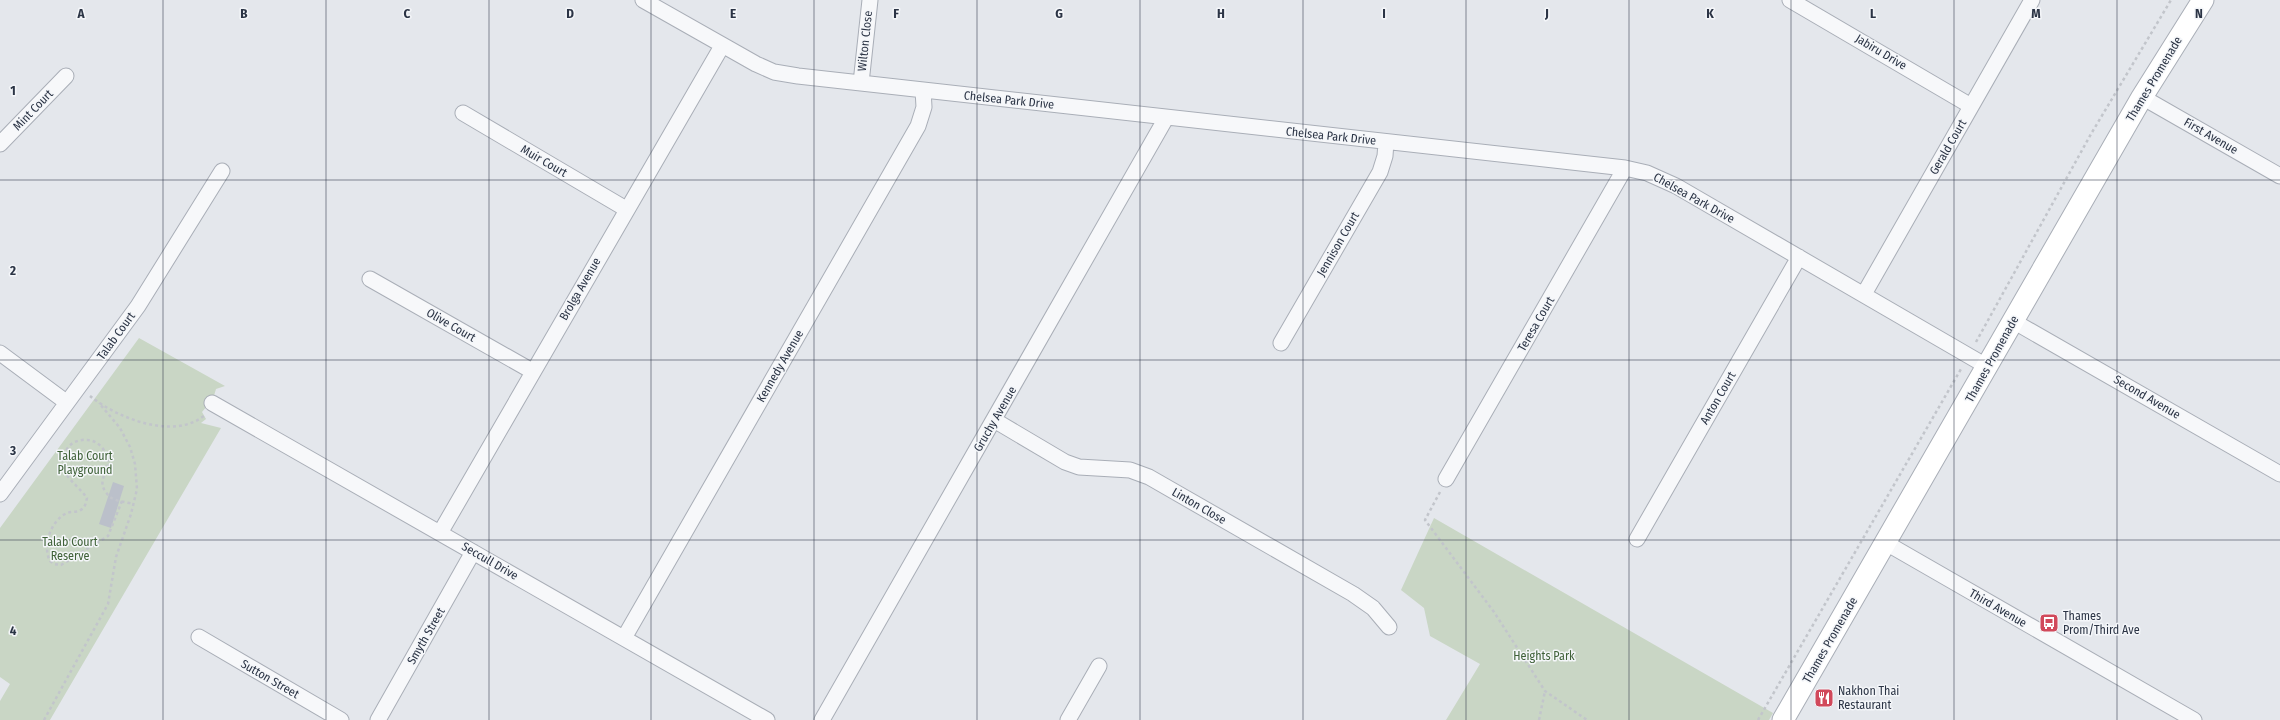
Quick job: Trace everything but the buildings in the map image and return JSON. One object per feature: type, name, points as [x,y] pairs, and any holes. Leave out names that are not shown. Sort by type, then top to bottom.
[{"type":"main road","name":"Thames Promenade","points":[[1784,720],[2142,97],[2203,0]]},
{"type":"street","name":"Chelsea Park Drive","points":[[643,0],[722,46],[774,72],[1166,118],[1625,168],[1647,173],[1676,186],[1988,367]]},
{"type":"street","name":"Wilton Close","points":[[861,83],[870,0]]},
{"type":"street","name":"Jabiru Drive","points":[[1790,0],[1814,6],[1971,106]]},
{"type":"street","name":"Gerald Court","points":[[1864,294],[2032,0]]},
{"type":"street","name":"Brolga Avenue","points":[[440,533],[532,371],[722,46]]},
{"type":"street","name":"Mint Court","points":[[0,144],[66,76]]},
{"type":"street","name":"Kennedy Avenue","points":[[624,638],[918,126],[924,107],[923,90]]},
{"type":"street","name":"First Avenue","points":[[2142,97],[2280,176]]},
{"type":"street","name":"Muir Court","points":[[462,113],[626,209]]},
{"type":"street","name":"Gruchy Avenue","points":[[822,720],[1166,118]]},
{"type":"street","name":"Jennison Court","points":[[1281,343],[1380,172],[1385,156],[1386,142]]},
{"type":"street","name":"Teresa Court","points":[[1446,479],[1625,168]]},
{"type":"street","name":"Talab Court","points":[[0,494],[66,402],[138,306],[222,171]]},
{"type":"street","name":"Anton Court","points":[[1637,539],[1799,257]]},
{"type":"street","name":"Olive Court","points":[[370,279],[532,371]]},
{"type":"street","name":"Second Avenue","points":[[2014,321],[2280,474]]},
{"type":"street","points":[[0,353],[66,402]]},
{"type":"street","name":"Seccull Drive","points":[[212,403],[767,720]]},
{"type":"street","name":"Linton Close","points":[[994,420],[1065,462],[1080,467],[1130,470],[1149,477],[1353,594],[1373,608],[1389,627]]},
{"type":"street","name":"Third Avenue","points":[[1886,543],[2194,720]]},
{"type":"street","name":"Smyth Street","points":[[378,720],[473,552]]},
{"type":"street","name":"Sutton Street","points":[[199,637],[337,719]]},
{"type":"street","points":[[1068,720],[1099,666]]},
{"type":"path","points":[[1758,720],[1980,335],[2091,134],[2172,0]]},
{"type":"path","points":[[78,387],[99,403],[129,419],[157,426],[174,426],[198,421],[207,413],[212,403]]},
{"type":"path","points":[[44,720],[108,604],[116,557],[137,489],[135,464],[130,447],[120,428],[99,403]]},
{"type":"path","points":[[122,501],[108,536],[61,564],[50,561],[46,544],[54,525],[63,515],[78,511],[86,505],[86,498],[83,493],[64,472],[64,455],[68,447],[74,442],[90,440],[97,442],[102,447],[108,460],[107,469],[103,478],[103,487],[112,498],[133,504]]},
{"type":"path","points":[[1446,479],[1425,520],[1494,612],[1545,691],[1587,720]]},
{"type":"path","points":[[1539,720],[1545,691]]},
{"type":"green space","name":"Talab Court Reserve","points":[[139,338],[225,386],[216,389],[213,399],[202,412],[206,419],[201,423],[221,428],[50,720],[0,720],[0,701],[10,684],[0,677],[0,528]]},
{"type":"green space","name":"Heights Park","points":[[1434,518],[1773,713],[1769,720],[1446,720],[1480,664],[1430,636],[1424,608],[1401,590]]},
{"type":"place","name":"Thames Prom/Third Ave","points":[[2049,623]]},
{"type":"place","name":"Nakhon Thai Restaurant","points":[[1824,698]]},
{"type":"park label","name":"Talab Court Playground","points":[[85,463]]}]
